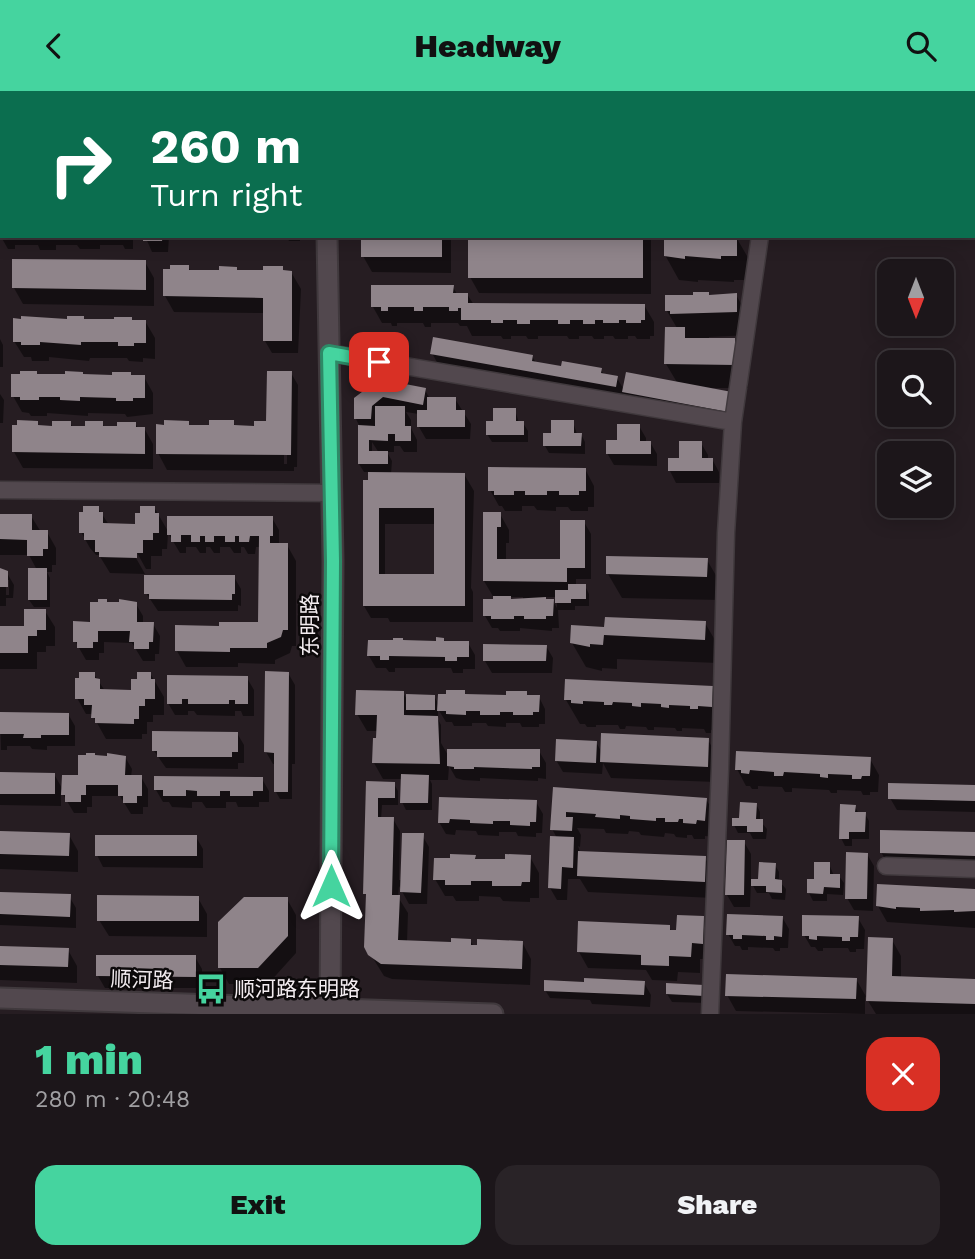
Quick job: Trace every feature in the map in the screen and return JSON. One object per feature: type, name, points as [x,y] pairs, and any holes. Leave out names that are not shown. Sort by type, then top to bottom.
[{"type":"street","name":"东明路","points":[[327,238],[332,493],[330,1011]]},
{"type":"street","points":[[710,1014],[726,533],[733,422],[760,238]]},
{"type":"street","points":[[329,353],[733,422]]},
{"type":"street","points":[[0,490],[332,493]]},
{"type":"street","points":[[886,866],[975,869]]},
{"type":"street","name":"顺河路","points":[[0,998],[330,1011],[493,1014]]},
{"type":"building","points":[[143,238],[163,238],[162,241],[143,241]]},
{"type":"building","points":[[361,238],[442,238],[442,257],[361,257]]},
{"type":"building","points":[[468,238],[643,238],[643,278],[468,278]]},
{"type":"building","points":[[664,238],[737,238],[737,256],[721,256],[721,259],[685,256],[685,259],[664,256]]},
{"type":"building","points":[[12,259],[146,260],[146,290],[12,288]]},
{"type":"building","points":[[170,265],[189,265],[189,270],[219,270],[219,266],[237,267],[237,270],[263,270],[263,266],[283,266],[283,270],[292,271],[292,341],[263,341],[263,298],[163,296],[163,269],[170,269]]},
{"type":"building","points":[[371,285],[454,285],[453,293],[468,293],[468,303],[645,304],[645,320],[641,320],[641,323],[619,320],[619,323],[603,323],[603,320],[595,320],[595,324],[583,324],[583,320],[570,320],[570,324],[558,324],[558,320],[530,320],[530,324],[517,324],[517,320],[491,323],[491,320],[461,320],[461,308],[458,308],[458,311],[449,311],[449,307],[423,307],[423,311],[414,311],[414,307],[388,307],[388,311],[381,311],[381,307],[371,307]]},
{"type":"building","points":[[693,292],[709,292],[709,295],[737,293],[737,312],[670,314],[670,311],[665,311],[665,295],[693,295]]},
{"type":"building","points":[[21,316],[67,319],[67,316],[84,316],[84,319],[132,317],[132,320],[146,320],[146,343],[134,343],[134,346],[118,346],[118,342],[81,342],[81,345],[40,342],[40,345],[21,345],[21,342],[13,342],[13,318],[21,319]]},
{"type":"building","points":[[665,327],[685,327],[685,338],[735,338],[735,365],[664,364]]},
{"type":"building","points":[[433,337],[533,355],[532,361],[561,366],[562,361],[602,368],[601,373],[618,376],[616,387],[430,354]]},
{"type":"building","points":[[20,371],[37,371],[37,374],[65,374],[65,371],[112,375],[112,372],[131,372],[131,375],[145,375],[145,398],[133,398],[133,401],[80,397],[80,401],[60,400],[60,397],[20,400],[20,397],[11,397],[11,374],[20,374]]},
{"type":"building","points":[[267,371],[292,371],[291,455],[156,454],[156,424],[164,425],[164,420],[189,421],[189,425],[209,425],[209,420],[234,420],[234,425],[254,426],[254,421],[266,421]]},
{"type":"building","points":[[626,372],[732,392],[728,412],[622,392]]},
{"type":"building","points":[[379,379],[426,388],[423,405],[383,397],[372,406],[371,419],[354,419],[354,398]]},
{"type":"building","points":[[427,397],[456,397],[456,410],[465,410],[465,427],[417,427],[417,410],[427,410]]},
{"type":"building","points":[[375,406],[405,406],[405,426],[411,426],[411,441],[395,441],[395,434],[388,434],[388,441],[369,440],[369,451],[388,451],[388,464],[358,464],[358,425],[375,426]]},
{"type":"building","points":[[493,408],[516,408],[516,421],[524,421],[524,435],[486,435],[486,421],[493,421]]},
{"type":"building","points":[[17,420],[38,421],[38,425],[52,426],[52,421],[71,421],[71,426],[85,426],[85,421],[103,421],[103,426],[117,426],[117,422],[136,422],[136,427],[145,427],[145,454],[12,452],[12,425],[17,425]]},
{"type":"building","points":[[551,420],[574,420],[574,433],[582,433],[581,446],[543,446],[543,433],[551,433]]},
{"type":"building","points":[[617,424],[640,424],[640,441],[651,441],[651,454],[606,454],[606,440],[617,440]]},
{"type":"building","points":[[679,441],[702,441],[702,458],[713,458],[713,471],[668,471],[668,458],[679,458]]},
{"type":"building","points":[[488,467],[586,468],[586,491],[579,491],[579,495],[559,495],[559,491],[547,491],[547,495],[525,495],[525,491],[514,491],[514,495],[494,495],[494,491],[488,491]]},
{"type":"building","points":[[368,472],[465,473],[465,606],[363,606],[363,480],[368,480]],"holes":[[[379,508],[434,508],[434,574],[379,574]]]},
{"type":"building","points":[[83,506],[99,506],[99,512],[103,512],[103,523],[135,524],[135,513],[140,513],[140,506],[155,506],[155,513],[159,513],[159,533],[153,533],[153,540],[143,540],[143,553],[137,553],[137,558],[99,557],[99,552],[95,552],[95,540],[84,540],[84,533],[79,533],[79,512],[83,512]]},
{"type":"building","points":[[483,512],[501,512],[501,527],[497,527],[497,559],[560,559],[560,520],[585,520],[585,568],[567,568],[567,582],[483,581]]},
{"type":"building","points":[[0,514],[32,514],[32,530],[48,530],[48,549],[43,549],[43,556],[27,556],[27,540],[0,539]]},
{"type":"building","points":[[167,516],[273,516],[273,536],[270,536],[270,543],[288,543],[288,630],[283,630],[281,637],[267,643],[267,648],[230,648],[230,652],[175,651],[175,625],[219,626],[219,622],[258,622],[259,536],[250,536],[249,542],[239,542],[239,536],[235,536],[235,542],[225,542],[225,536],[214,536],[214,542],[205,542],[205,536],[200,536],[200,542],[191,542],[191,535],[181,535],[181,542],[171,542],[171,535],[167,535]]},
{"type":"building","points":[[606,556],[708,558],[707,577],[606,574]]},
{"type":"building","points":[[0,568],[8,571],[8,587],[0,587]]},
{"type":"building","points":[[28,568],[47,568],[47,600],[28,600]]},
{"type":"building","points":[[144,575],[235,575],[235,594],[232,594],[232,600],[149,599],[149,594],[144,594]]},
{"type":"building","points":[[568,584],[586,584],[586,599],[555,603],[555,590],[568,590]]},
{"type":"building","points":[[493,596],[511,596],[511,599],[554,599],[553,616],[546,616],[546,619],[514,616],[514,619],[491,619],[491,616],[483,616],[483,599],[493,599]]},
{"type":"building","points":[[98,599],[107,599],[107,602],[119,602],[119,599],[137,602],[137,622],[154,622],[153,642],[149,642],[149,649],[134,649],[134,642],[129,642],[130,631],[98,631],[98,642],[93,642],[93,648],[77,648],[77,642],[73,642],[73,621],[90,622],[90,602],[98,602]]},
{"type":"building","points":[[24,609],[46,609],[46,630],[37,630],[37,636],[28,636],[28,653],[0,653],[0,626],[24,626]]},
{"type":"building","points":[[605,617],[706,621],[705,640],[604,635],[603,645],[590,644],[590,647],[570,643],[571,625],[604,627]]},
{"type":"building","points":[[436,637],[444,638],[444,641],[469,641],[469,657],[445,661],[445,657],[389,656],[389,660],[380,660],[380,656],[367,656],[368,640],[403,638],[436,641]]},
{"type":"building","points":[[483,644],[547,645],[546,661],[483,661]]},
{"type":"building","points":[[265,671],[289,672],[288,792],[274,792],[274,753],[264,752]]},
{"type":"building","points":[[79,672],[95,672],[95,678],[100,679],[100,689],[131,690],[131,679],[137,679],[137,672],[151,672],[151,679],[155,679],[155,699],[145,699],[145,706],[139,706],[139,719],[134,719],[134,724],[95,723],[95,718],[91,718],[92,705],[84,705],[84,699],[75,699],[75,678],[79,678]]},
{"type":"building","points":[[167,675],[248,676],[248,704],[235,704],[235,700],[229,700],[229,704],[188,704],[188,699],[182,699],[182,704],[167,704]]},
{"type":"building","points":[[565,679],[713,686],[712,707],[698,706],[698,709],[690,709],[690,706],[661,707],[661,704],[641,703],[641,707],[632,706],[632,703],[571,703],[571,700],[564,700]]},
{"type":"building","points":[[356,690],[404,691],[404,715],[438,716],[440,764],[372,763],[377,715],[355,715]]},
{"type":"building","points":[[446,690],[465,690],[465,694],[506,695],[506,691],[527,691],[527,695],[540,695],[539,712],[533,712],[533,715],[500,712],[500,715],[480,715],[480,711],[466,711],[466,715],[446,714],[446,711],[437,711],[438,694],[446,694]]},
{"type":"building","points":[[406,694],[435,695],[435,710],[406,710]]},
{"type":"building","points":[[0,712],[69,713],[69,735],[23,738],[24,734],[0,734]]},
{"type":"building","points":[[152,731],[238,732],[238,752],[232,752],[232,757],[157,757],[157,751],[152,751]]},
{"type":"building","points":[[601,733],[709,738],[708,767],[600,762]]},
{"type":"building","points":[[556,739],[597,741],[596,763],[555,761]]},
{"type":"building","points":[[447,749],[540,749],[540,767],[454,769],[447,766]]},
{"type":"building","points":[[736,751],[871,757],[870,776],[852,779],[852,775],[828,774],[828,778],[820,777],[820,774],[784,772],[783,776],[774,776],[774,772],[750,770],[749,774],[741,773],[741,770],[735,770]]},
{"type":"building","points":[[86,753],[126,756],[125,775],[142,775],[142,796],[137,796],[137,803],[123,803],[123,796],[118,796],[118,785],[86,785],[86,795],[81,795],[81,802],[65,802],[65,795],[61,795],[62,775],[78,775],[78,755]]},
{"type":"building","points":[[0,772],[55,773],[55,794],[0,794]]},
{"type":"building","points":[[401,774],[429,775],[428,803],[400,803]]},
{"type":"building","points":[[154,776],[263,777],[263,791],[253,791],[253,796],[230,796],[230,791],[220,791],[220,796],[197,796],[197,791],[186,790],[186,796],[163,796],[163,790],[154,790]]},
{"type":"building","points":[[366,781],[395,782],[395,798],[378,798],[378,817],[394,817],[392,895],[400,895],[398,940],[451,942],[451,938],[471,939],[471,945],[477,945],[477,939],[523,941],[522,969],[381,964],[368,955],[364,947],[366,894],[363,894]]},
{"type":"building","points":[[888,783],[975,785],[975,801],[888,799]]},
{"type":"building","points":[[553,787],[707,798],[705,821],[697,820],[696,824],[683,823],[683,819],[678,822],[665,822],[665,818],[656,818],[656,821],[630,819],[630,816],[620,815],[620,819],[566,812],[566,817],[573,817],[572,831],[550,830]]},
{"type":"building","points":[[439,797],[537,800],[536,822],[530,822],[530,826],[510,825],[510,821],[493,821],[493,824],[450,819],[449,823],[438,823]]},
{"type":"building","points":[[740,802],[757,803],[756,819],[763,819],[763,832],[747,832],[747,826],[732,826],[732,818],[739,818]]},
{"type":"building","points":[[840,804],[856,805],[855,812],[866,812],[865,832],[849,832],[849,839],[839,839]]},
{"type":"building","points":[[880,830],[975,832],[975,856],[880,853]]},
{"type":"building","points":[[0,831],[70,833],[69,856],[0,854]]},
{"type":"building","points":[[402,833],[424,833],[421,893],[400,892]]},
{"type":"building","points":[[95,835],[197,835],[197,856],[95,856]]},
{"type":"building","points":[[550,836],[574,837],[573,868],[562,867],[561,889],[548,888]]},
{"type":"building","points":[[727,840],[745,840],[744,895],[725,895]]},
{"type":"building","points":[[578,851],[706,856],[705,882],[577,876]]},
{"type":"building","points":[[846,852],[868,853],[867,899],[845,899]]},
{"type":"building","points":[[450,854],[476,855],[475,859],[505,859],[505,854],[531,855],[530,882],[522,882],[521,886],[492,886],[492,881],[471,881],[471,885],[445,885],[445,880],[433,880],[434,858],[450,858]]},
{"type":"building","points":[[759,862],[776,863],[775,879],[782,880],[782,893],[766,892],[766,886],[751,886],[751,879],[758,879]]},
{"type":"building","points":[[814,862],[830,862],[830,874],[840,874],[840,888],[824,887],[823,894],[807,893],[807,879],[814,879]]},
{"type":"building","points":[[877,884],[975,889],[975,911],[920,911],[920,908],[876,906]]},
{"type":"building","points":[[0,892],[71,894],[70,917],[0,914]]},
{"type":"building","points":[[97,895],[199,896],[199,921],[97,921]]},
{"type":"building","points":[[244,897],[288,897],[288,936],[258,968],[218,968],[218,922]]},
{"type":"building","points":[[727,914],[783,916],[782,937],[774,936],[774,940],[766,940],[766,936],[742,935],[742,939],[733,939],[733,935],[726,935]]},
{"type":"building","points":[[677,915],[704,916],[703,944],[692,943],[691,957],[669,956],[669,966],[641,965],[641,955],[577,952],[578,921],[670,925],[670,930],[676,930]]},
{"type":"building","points":[[802,915],[859,916],[858,937],[850,937],[850,941],[842,941],[842,937],[817,936],[817,940],[809,939],[809,936],[802,936]]},
{"type":"building","points":[[868,937],[893,938],[892,976],[975,979],[975,1004],[866,1001]]},
{"type":"building","points":[[0,946],[69,948],[68,967],[0,965]]},
{"type":"building","points":[[96,955],[196,955],[196,977],[96,976]]},
{"type":"building","points":[[726,974],[857,978],[856,999],[725,996]]},
{"type":"building","points":[[584,978],[645,981],[644,995],[544,991],[544,980],[584,982]]},
{"type":"building","points":[[666,983],[704,985],[704,996],[666,994]]},
{"type":"place","name":"顺河路东明路","points":[[211,989]]},
{"type":"route","points":[[331,886],[333,561],[329,353],[379,362]]}]
